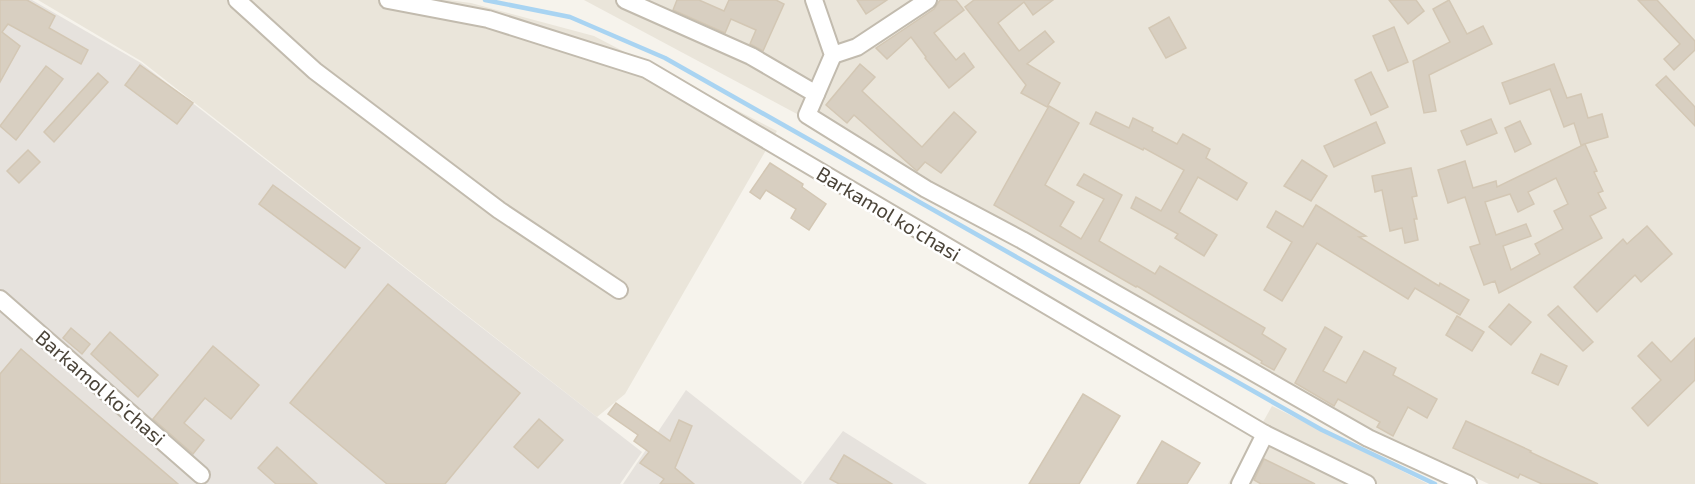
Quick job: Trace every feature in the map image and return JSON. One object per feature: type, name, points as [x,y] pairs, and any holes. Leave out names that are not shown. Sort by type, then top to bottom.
[{"type":"street","points":[[237,0],[324,78],[499,210],[619,290]]},
{"type":"street","name":"Barkamol ko'chasi","points":[[388,0],[488,19],[646,69],[1265,434],[1367,484]]},
{"type":"street","points":[[625,0],[751,56],[816,94]]},
{"type":"street","points":[[814,0],[833,55],[807,116],[926,189],[1022,240],[1368,438],[1468,484]]},
{"type":"street","points":[[833,55],[857,47],[928,0]]},
{"type":"street","name":"Barkamol ko'chasi","points":[[0,299],[201,475]]},
{"type":"street","points":[[1240,484],[1265,434]]},
{"type":"shaded area","points":[[0,0],[32,0],[141,63],[642,452],[620,484],[0,484]]},
{"type":"shaded area","points":[[38,0],[448,0],[471,3],[594,36],[777,131],[625,394],[597,417],[141,61]]},
{"type":"shaded area","points":[[584,0],[1695,0],[1695,484],[1489,484],[1323,407],[1109,281]]},
{"type":"shaded area","points":[[686,390],[802,482],[801,484],[623,484]]},
{"type":"shaded area","points":[[1272,406],[1428,484],[1228,484]]},
{"type":"shaded area","points":[[843,431],[927,484],[803,484]]},
{"type":"building","points":[[0,0],[27,0],[55,16],[49,28],[88,50],[81,64],[8,24],[2,32],[20,46],[0,82]]},
{"type":"building","points":[[677,0],[699,0],[724,11],[729,0],[776,0],[784,4],[763,51],[750,44],[756,30],[731,19],[725,33],[673,10]]},
{"type":"building","points":[[857,0],[887,0],[866,14]]},
{"type":"building","points":[[940,0],[956,0],[964,10],[934,33],[956,60],[964,53],[974,67],[949,88],[911,37],[887,59],[876,48],[934,9]]},
{"type":"building","points":[[974,0],[1053,0],[1033,15],[1024,2],[998,23],[1019,51],[1045,31],[1054,42],[1027,64],[1060,83],[1047,107],[1021,93],[1026,85],[965,7]]},
{"type":"building","points":[[1389,0],[1416,0],[1424,11],[1408,24]]},
{"type":"building","points":[[1449,0],[1467,34],[1483,26],[1492,44],[1429,75],[1436,111],[1424,113],[1413,61],[1450,42],[1433,9]]},
{"type":"building","points":[[1638,0],[1657,0],[1695,41],[1695,50],[1674,70],[1664,59],[1680,44]]},
{"type":"building","points":[[1169,17],[1186,48],[1166,58],[1149,28]]},
{"type":"building","points":[[1394,27],[1408,62],[1388,71],[1373,36]]},
{"type":"building","points":[[860,64],[875,77],[862,91],[922,147],[954,112],[976,132],[941,173],[925,162],[917,171],[854,115],[847,123],[826,105]]},
{"type":"building","points":[[1554,64],[1567,98],[1581,94],[1588,118],[1602,114],[1608,137],[1581,145],[1574,123],[1564,127],[1550,89],[1510,104],[1502,83]]},
{"type":"building","points":[[140,65],[193,103],[177,124],[125,85]]},
{"type":"building","points":[[46,66],[63,79],[16,140],[0,126]]},
{"type":"building","points":[[1371,72],[1388,107],[1371,115],[1355,80]]},
{"type":"building","points":[[98,73],[108,82],[54,142],[44,132]]},
{"type":"building","points":[[1666,76],[1695,107],[1695,126],[1656,85]]},
{"type":"building","points":[[1049,106],[1079,123],[1045,185],[1074,202],[1060,226],[1081,239],[1104,199],[1077,185],[1084,174],[1122,195],[1099,241],[1155,274],[1160,266],[1265,328],[1262,334],[1286,349],[1274,370],[1137,286],[994,205]]},
{"type":"building","points":[[1096,112],[1129,128],[1133,118],[1177,144],[1183,134],[1210,149],[1206,158],[1247,183],[1237,200],[1198,177],[1179,212],[1217,235],[1204,256],[1175,238],[1178,234],[1131,208],[1136,197],[1161,211],[1184,170],[1144,148],[1143,150],[1090,124]]},
{"type":"building","points":[[1491,119],[1497,133],[1467,145],[1461,131]]},
{"type":"building","points":[[1520,121],[1531,144],[1515,152],[1505,128]]},
{"type":"building","points":[[1376,122],[1385,143],[1334,167],[1324,146]]},
{"type":"building","points":[[1585,144],[1603,191],[1598,193],[1606,208],[1590,216],[1602,238],[1499,293],[1495,281],[1484,285],[1470,247],[1480,244],[1465,197],[1448,203],[1438,170],[1465,161],[1473,188],[1496,181],[1497,187]],"holes":[[[1556,178],[1568,204],[1554,211],[1563,229],[1535,244],[1540,254],[1511,270],[1503,246],[1531,236],[1526,224],[1496,235],[1485,202],[1510,194],[1518,212],[1534,204],[1528,192]]]},
{"type":"building","points":[[28,150],[40,162],[19,183],[7,171]]},
{"type":"building","points":[[1302,160],[1327,176],[1311,201],[1284,186]]},
{"type":"building","points":[[770,163],[803,184],[802,187],[826,204],[809,230],[791,218],[796,209],[766,190],[760,199],[750,192]]},
{"type":"building","points":[[1411,168],[1417,196],[1412,197],[1417,219],[1414,219],[1418,240],[1405,243],[1402,228],[1390,231],[1382,190],[1375,192],[1372,176]]},
{"type":"building","points":[[273,185],[360,248],[345,268],[259,204]]},
{"type":"building","points":[[1316,205],[1366,236],[1359,237],[1439,286],[1440,283],[1469,300],[1460,315],[1415,288],[1408,299],[1317,243],[1282,301],[1264,290],[1292,242],[1267,227],[1276,211],[1303,227]]},
{"type":"building","points":[[1647,226],[1672,254],[1641,282],[1635,275],[1597,312],[1574,287],[1623,239],[1627,244]]},
{"type":"building","points":[[388,284],[520,393],[445,484],[387,484],[290,403]]},
{"type":"building","points":[[1509,304],[1531,322],[1511,345],[1489,327]]},
{"type":"building","points":[[1558,306],[1593,342],[1583,351],[1548,315]]},
{"type":"building","points":[[1457,316],[1484,332],[1472,351],[1446,335]]},
{"type":"building","points":[[1325,327],[1342,337],[1323,371],[1346,383],[1364,351],[1396,368],[1393,375],[1437,399],[1427,418],[1408,407],[1393,436],[1377,427],[1380,422],[1338,399],[1334,406],[1295,383]]},
{"type":"building","points":[[71,328],[90,344],[82,354],[63,338]]},
{"type":"building","points":[[110,332],[158,375],[138,397],[91,354]]},
{"type":"building","points":[[1695,338],[1695,380],[1648,426],[1632,408],[1661,380],[1638,356],[1652,342],[1671,362]]},
{"type":"building","points":[[213,346],[259,385],[231,419],[205,398],[184,423],[204,440],[193,454],[153,419]]},
{"type":"building","points":[[21,349],[178,484],[0,484],[0,374]]},
{"type":"building","points":[[1541,354],[1567,366],[1558,385],[1532,373]]},
{"type":"building","points":[[1083,394],[1120,416],[1079,484],[1029,484]]},
{"type":"building","points":[[616,403],[670,441],[679,420],[692,426],[675,468],[694,484],[660,484],[664,479],[640,463],[649,452],[634,441],[638,435],[608,414]]},
{"type":"building","points":[[539,419],[563,440],[538,468],[514,447]]},
{"type":"building","points":[[1466,421],[1598,484],[1542,484],[1520,474],[1518,478],[1453,448]]},
{"type":"building","points":[[1162,441],[1200,463],[1187,484],[1137,484]]},
{"type":"building","points":[[277,447],[317,484],[276,484],[258,468]]},
{"type":"building","points":[[844,455],[892,484],[839,484],[830,479]]},
{"type":"building","points":[[1264,459],[1315,484],[1261,484],[1254,480]]},
{"type":"waterway","points":[[485,0],[570,17],[665,58],[1322,430],[1435,484]]}]
